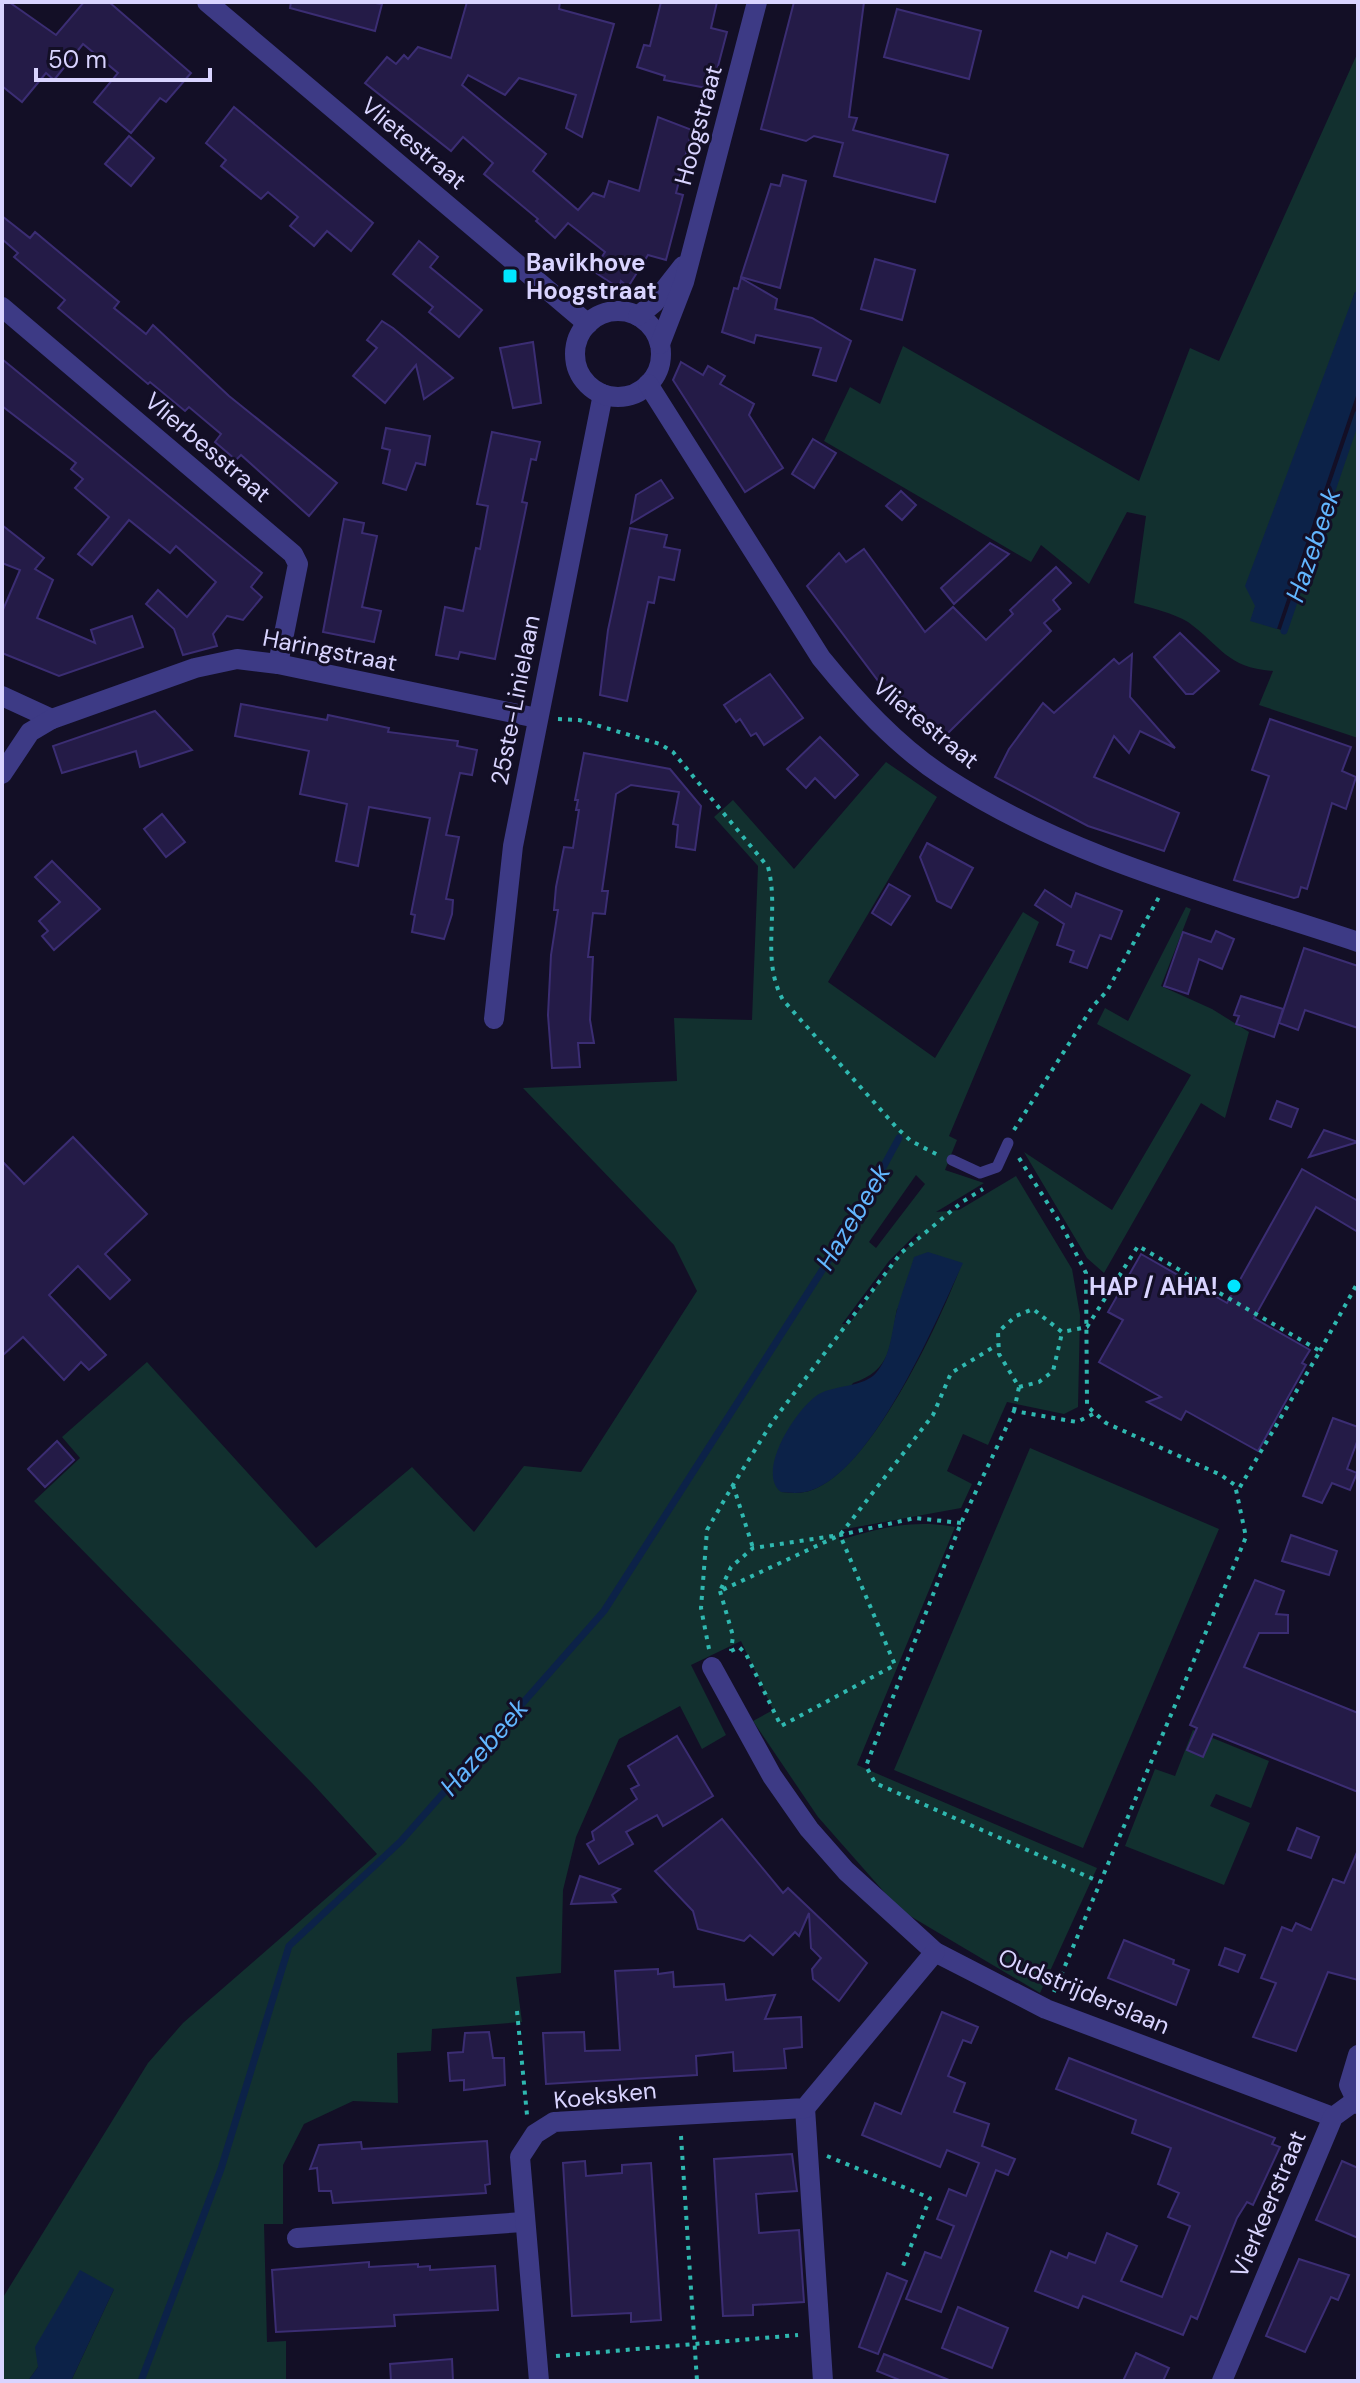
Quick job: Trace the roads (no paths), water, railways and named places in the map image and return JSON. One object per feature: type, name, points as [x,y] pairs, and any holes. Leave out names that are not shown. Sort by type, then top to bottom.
[{"type":"street","name":"Vlietestraat","points":[[207,2],[588,324]]},
{"type":"street","name":"Hoogstraat","points":[[660,344],[684,282],[687,260],[757,2]]},
{"type":"street","name":"Hoogstraat","points":[[638,316],[654,303],[687,260]]},
{"type":"street","name":"Vlierbesstraat","points":[[2,307],[293,554],[298,564],[278,664]]},
{"type":"street","points":[[612,311],[638,316],[649,325],[660,344],[659,366],[648,384],[627,396],[603,394],[591,387],[576,363],[579,335],[588,324],[612,311]]},
{"type":"street","name":"Vlietestraat","points":[[648,384],[821,658],[851,694],[898,739],[941,774],[1002,811],[1083,850],[1358,942]]},
{"type":"street","name":"25ste-Linielaan","points":[[494,1019],[513,846],[603,394]]},
{"type":"street","name":"Haringstraat","points":[[2,774],[30,732],[52,719],[195,668],[237,659],[278,664],[537,718]]},
{"type":"street","points":[[2,696],[52,719]]},
{"type":"street","name":"Oudstrijderslaan","points":[[712,1665],[772,1776],[809,1829],[846,1871],[935,1952],[1046,2009],[1333,2117]]},
{"type":"street","points":[[823,2381],[805,2108],[935,1952]]},
{"type":"street","name":"Vierkeerstraat","points":[[1222,2381],[1333,2117],[1357,2102],[1349,2085],[1358,2055]]},
{"type":"street","name":"Koeksken","points":[[539,2381],[523,2222],[520,2157],[535,2134],[554,2122],[805,2108]]},
{"type":"street","points":[[297,2238],[523,2222]]},
{"type":"lane","points":[[952,1160],[980,1173],[997,1167],[1008,1143]]},
{"type":"water","points":[[1355,292],[1358,292],[1358,390],[1277,629],[1250,621],[1255,606],[1245,586]]},
{"type":"water","points":[[928,1252],[963,1263],[901,1390],[858,1453],[835,1476],[812,1490],[781,1492],[774,1483],[773,1470],[790,1425],[819,1394],[864,1381],[876,1373],[888,1351],[914,1257]]},
{"type":"water","points":[[80,2270],[114,2289],[71,2381],[28,2381],[38,2367],[35,2347]]},
{"type":"waterway","name":"Hazebeek","points":[[1284,631],[1358,414]]},
{"type":"waterway","name":"Hazebeek","points":[[141,2381],[221,2169],[289,1946],[401,1841],[604,1611],[855,1219],[899,1138]]},
{"type":"place","name":"Bavikhove Hoogstraat","points":[[510,276]]},
{"type":"place","name":"HAP / AHA!","points":[[1234,1286]]}]
